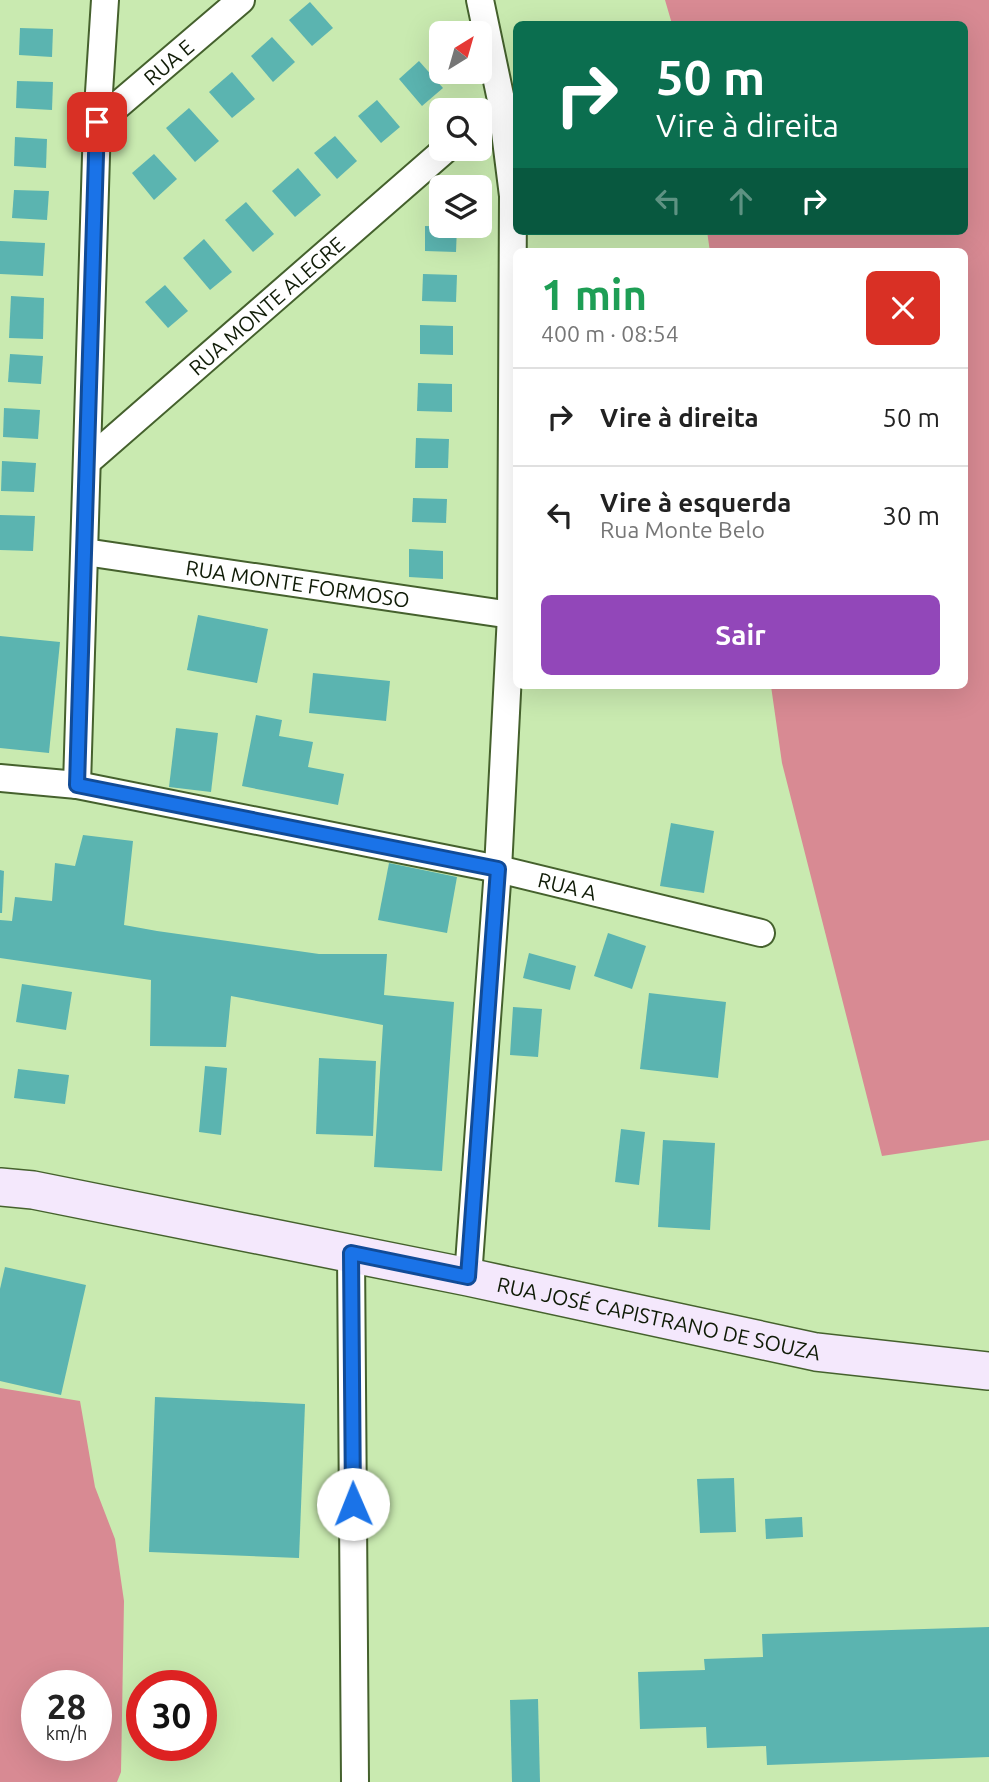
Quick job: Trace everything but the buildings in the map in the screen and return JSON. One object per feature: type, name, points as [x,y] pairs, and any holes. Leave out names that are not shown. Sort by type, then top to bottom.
[{"type":"main road","name":"RUA JOSÉ CAPISTRANO DE SOUZA","points":[[0,1187],[33,1190],[351,1253],[816,1352],[989,1371]]},
{"type":"street","points":[[77,785],[97,122],[105,0]]},
{"type":"street","name":"RUA E","points":[[97,122],[241,0]]},
{"type":"street","points":[[468,1277],[498,869],[511,615],[513,196],[501,100],[480,0]]},
{"type":"street","points":[[492,109],[501,100]]},
{"type":"street","name":"RUA MONTE ALEGRE","points":[[87,462],[432,161]]},
{"type":"street","name":"RUA MONTE FORMOSO","points":[[85,552],[511,615]]},
{"type":"street","name":"RUA A","points":[[0,778],[77,785],[498,869],[761,933]]},
{"type":"street","points":[[351,1253],[355,1782]]},
{"type":"shaded area","points":[[665,0],[989,0],[989,1140],[882,1156],[782,763],[771,689],[968,689],[968,248],[709,248],[708,235],[968,235],[968,21],[671,21]]},
{"type":"shaded area","points":[[0,1388],[80,1401],[95,1487],[115,1539],[124,1601],[121,1772],[117,1782],[0,1782]]},
{"type":"route","points":[[97,122],[77,785],[498,869],[468,1277],[351,1253],[353,1504]]}]
